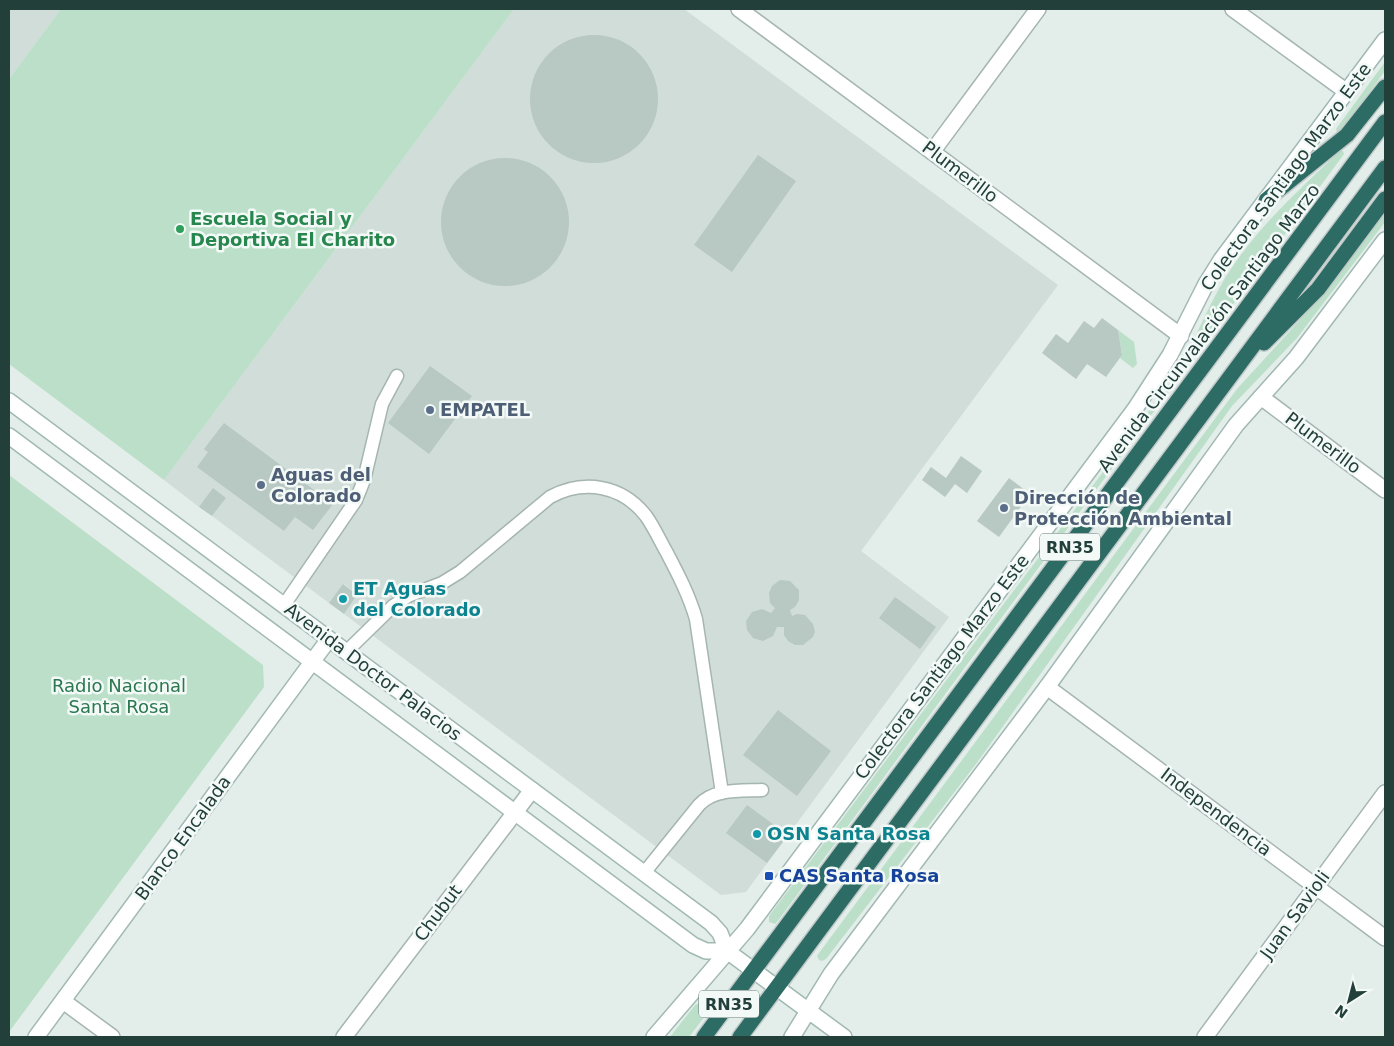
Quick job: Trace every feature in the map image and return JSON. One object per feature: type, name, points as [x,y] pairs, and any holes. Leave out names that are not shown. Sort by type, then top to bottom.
[{"type":"highway","points":[[1266,200],[1347,136],[1385,87]]},
{"type":"highway","name":"Avenida Circunvalación Santiago Marzo","points":[[704,1037],[1385,122]]},
{"type":"highway","name":"RN35","points":[[740,1037],[1385,168]]},
{"type":"highway","points":[[1232,374],[1313,296],[1385,199]]},
{"type":"street","name":"Plumerillo","points":[[739,9],[1181,336]]},
{"type":"street","points":[[932,152],[1038,9]]},
{"type":"street","points":[[1234,9],[1347,92]]},
{"type":"street","name":"Colectora Santiago Marzo Este","points":[[654,1037],[760,912],[1135,408],[1181,336],[1213,272],[1385,40]]},
{"type":"street","points":[[792,1037],[831,974],[1047,687],[1236,425],[1296,358],[1385,240]]},
{"type":"street","name":"Plumerillo","points":[[1261,397],[1385,490]]},
{"type":"street","name":"Avenida Doctor Palacios","points":[[9,401],[714,926],[720,933],[727,951],[844,1037]]},
{"type":"street","name":"Avenida Doctor Palacios","points":[[9,436],[693,945],[706,951],[727,951]]},
{"type":"street","name":"Blanco Encalada","points":[[36,1037],[329,639]]},
{"type":"street","name":"Independencia","points":[[1047,687],[1385,938]]},
{"type":"street","name":"Chubut","points":[[344,1037],[532,790]]},
{"type":"street","name":"Juan Savioli","points":[[1205,1037],[1385,793]]},
{"type":"street","points":[[63,1001],[112,1037]]},
{"type":"lane","points":[[284,605],[356,500],[364,480],[382,404],[397,376]]},
{"type":"lane","points":[[346,652],[393,606],[408,596],[442,583],[460,572],[550,497],[579,487],[611,490],[630,501],[646,516],[688,594],[697,625],[722,793]]},
{"type":"lane","points":[[644,873],[704,800],[716,794],[762,790]]},
{"type":"shaded area","points":[[9,9],[61,9],[9,79]]},
{"type":"shaded area","points":[[514,9],[684,9],[1058,285],[861,551],[949,617],[746,892],[721,895],[344,614],[357,595],[344,584],[329,603],[212,516],[226,498],[199,507],[164,480]]},
{"type":"green space","name":"Escuela Social y Deportiva El Charito","points":[[61,9],[514,9],[164,480],[9,364],[9,79]]},
{"type":"green space","points":[[1385,62],[1385,71],[1340,132],[1337,132],[1336,129]]},
{"type":"green space","points":[[1340,151],[1343,151],[1344,154],[777,922],[775,924],[769,922],[769,916],[1170,383],[1225,278],[1250,242],[1278,211]]},
{"type":"green space","points":[[1385,212],[1385,222],[1297,338],[1232,406],[976,764],[826,959],[819,960],[817,956],[822,949],[1237,389],[1320,298]]},
{"type":"green space","points":[[1118,330],[1134,342],[1137,364],[1133,368],[1120,358],[1122,354]]},
{"type":"green space","name":"Radio Nacional Santa Rosa","points":[[9,475],[263,665],[264,687],[9,1032]]},
{"type":"green space","points":[[702,1002],[706,1005],[708,1012],[689,1037],[670,1037],[695,1005]]},
{"type":"building","points":[[594,35],[607,36],[619,40],[639,54],[653,74],[657,86],[657,112],[653,124],[639,144],[619,158],[607,162],[594,163],[581,162],[569,158],[549,144],[535,124],[531,112],[530,99],[531,86],[535,74],[549,54],[569,40],[581,36]]},
{"type":"building","points":[[758,155],[796,181],[732,272],[694,245]]},
{"type":"building","points":[[505,158],[518,159],[530,163],[550,177],[564,197],[568,209],[568,235],[564,247],[550,267],[530,281],[518,285],[505,286],[492,285],[480,281],[460,267],[446,247],[442,235],[441,222],[442,209],[446,197],[460,177],[480,163],[492,159]]},
{"type":"building","points":[[1102,318],[1118,330],[1122,355],[1106,377],[1087,364],[1076,379],[1042,353],[1056,334],[1068,343],[1084,321],[1094,328]]},
{"type":"building","name":"EMPATEL","points":[[430,366],[472,396],[429,454],[388,423]]},
{"type":"building","name":"Aguas del Colorado","points":[[224,423],[333,504],[313,530],[295,517],[284,531],[197,467],[208,452],[204,449]]},
{"type":"building","points":[[961,456],[982,471],[967,493],[955,484],[945,497],[922,480],[931,467],[946,478]]},
{"type":"building","name":"Dirección de Protección Ambiental","points":[[1009,478],[1030,494],[999,537],[977,521]]},
{"type":"building","points":[[213,488],[226,498],[212,516],[199,507]]},
{"type":"building","points":[[780,580],[790,581],[799,590],[799,600],[795,607],[790,610],[792,616],[797,614],[805,615],[813,624],[815,632],[813,637],[803,645],[795,645],[788,641],[784,635],[784,627],[777,627],[773,636],[763,641],[753,638],[747,630],[746,621],[752,612],[762,609],[771,613],[775,608],[770,603],[769,593],[772,586]]},
{"type":"building","name":"ET Aguas del Colorado","points":[[343,584],[357,595],[344,614],[329,603]]},
{"type":"building","points":[[895,597],[936,627],[920,649],[879,618]]},
{"type":"building","points":[[778,710],[831,751],[797,796],[743,755]]},
{"type":"building","name":"OSN Santa Rosa","points":[[747,805],[788,835],[767,863],[726,833]]},
{"type":"place","name":"Escuela Social y Deportiva El Charito","points":[[180,229]]},
{"type":"place","name":"EMPATEL","points":[[430,410]]},
{"type":"place","name":"Aguas del Colorado","points":[[261,485]]},
{"type":"place","name":"Dirección de Protección Ambiental","points":[[1004,508]]},
{"type":"place","name":"ET Aguas del Colorado","points":[[343,599]]},
{"type":"place","name":"OSN Santa Rosa","points":[[757,834]]},
{"type":"place","name":"CAS Santa Rosa","points":[[769,876]]}]
